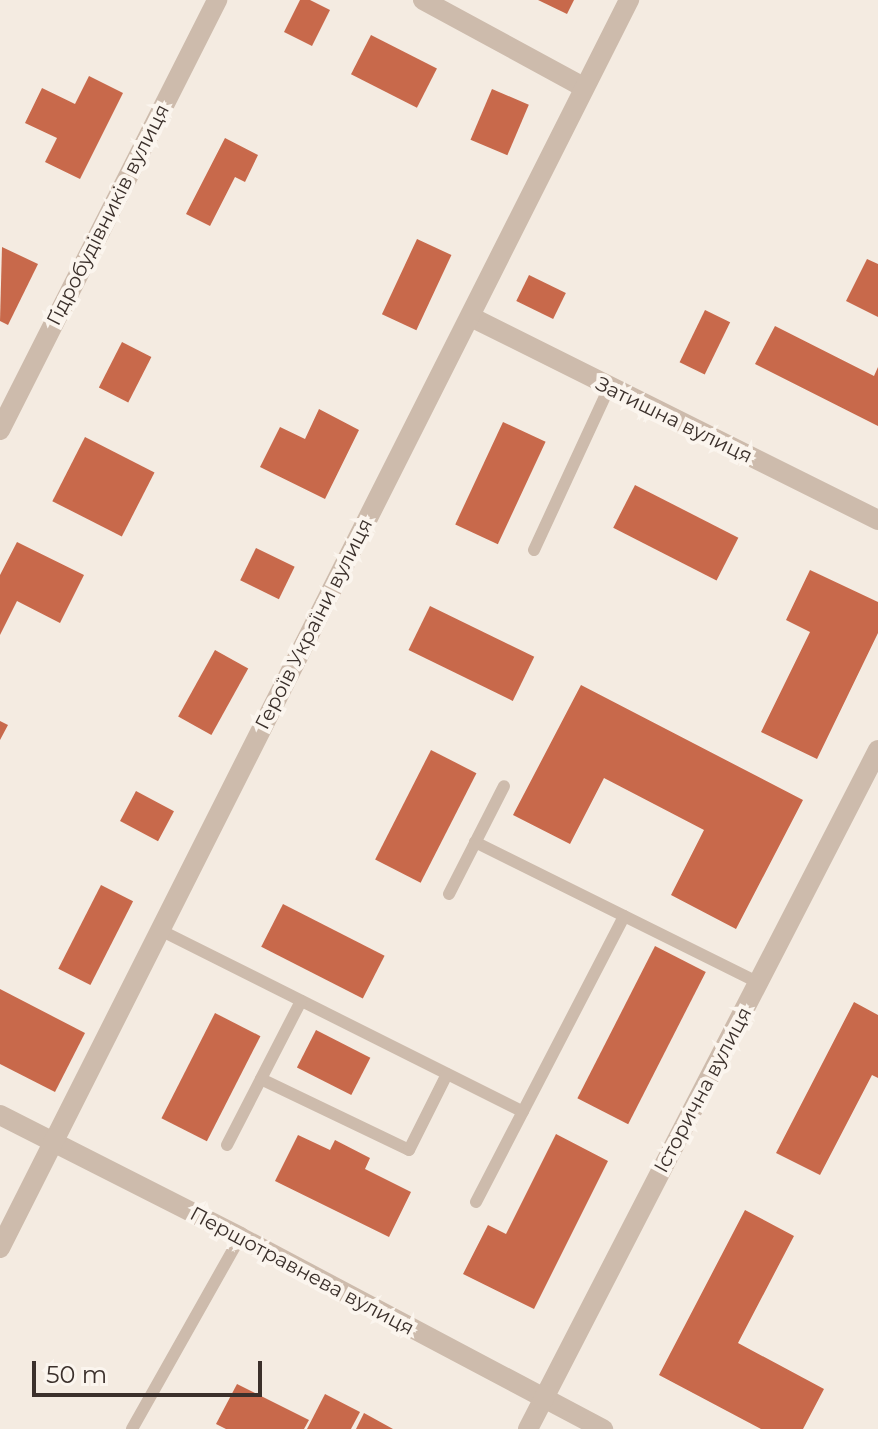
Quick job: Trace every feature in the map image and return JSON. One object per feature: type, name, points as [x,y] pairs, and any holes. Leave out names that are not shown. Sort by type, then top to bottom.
[{"type":"street","name":"Гідробудівників вулиця","points":[[0,430],[217,0]]},
{"type":"street","points":[[423,0],[583,87]]},
{"type":"street","name":"Героїв України вулиця","points":[[0,1248],[158,929],[471,317],[629,0]]},
{"type":"street","name":"Затишна вулиця","points":[[471,317],[878,520]]},
{"type":"street","name":"Історична вулиця","points":[[528,1429],[878,750]]},
{"type":"street","name":"Першотравнева вулиця","points":[[0,1115],[240,1237],[603,1429]]},
{"type":"lane","points":[[534,550],[609,388]]},
{"type":"lane","points":[[449,894],[504,786]]},
{"type":"lane","points":[[475,842],[759,983]]},
{"type":"lane","points":[[476,1202],[624,916]]},
{"type":"lane","points":[[158,929],[523,1112]]},
{"type":"lane","points":[[227,1145],[301,1001]]},
{"type":"lane","points":[[261,1079],[409,1150],[447,1074]]},
{"type":"lane","points":[[132,1429],[240,1237]]},
{"type":"building","points":[[300,0],[310,0],[330,10],[312,46],[284,32]]},
{"type":"building","points":[[538,0],[574,0],[567,14]]},
{"type":"building","points":[[371,35],[437,69],[417,108],[351,74]]},
{"type":"building","points":[[89,76],[123,93],[80,179],[45,162],[57,138],[25,123],[42,88],[75,104]]},
{"type":"building","points":[[492,89],[529,105],[507,155],[471,140]]},
{"type":"building","points":[[225,138],[258,155],[245,182],[235,177],[210,226],[186,214]]},
{"type":"building","points":[[417,239],[451,255],[416,330],[382,314]]},
{"type":"building","points":[[2,247],[38,264],[8,325],[0,321]]},
{"type":"building","points":[[867,259],[878,264],[878,317],[846,301]]},
{"type":"building","points":[[529,275],[566,293],[553,319],[516,301]]},
{"type":"building","points":[[705,310],[730,322],[705,374],[680,362]]},
{"type":"building","points":[[775,326],[874,376],[878,367],[878,426],[755,364]]},
{"type":"building","points":[[122,342],[151,357],[128,402],[99,387]]},
{"type":"building","points":[[319,409],[359,430],[325,499],[260,467],[280,427],[305,439]]},
{"type":"building","points":[[503,422],[546,442],[498,544],[455,524]]},
{"type":"building","points":[[85,437],[154,472],[122,537],[52,501]]},
{"type":"building","points":[[635,485],[738,538],[717,580],[613,528]]},
{"type":"building","points":[[17,542],[84,575],[60,623],[17,601],[0,635],[0,575]]},
{"type":"building","points":[[256,548],[295,567],[279,599],[240,580]]},
{"type":"building","points":[[810,570],[878,602],[878,633],[817,759],[761,732],[810,632],[786,620]]},
{"type":"building","points":[[430,606],[534,657],[513,701],[409,650]]},
{"type":"building","points":[[215,650],[248,668],[211,735],[178,716]]},
{"type":"building","points":[[581,685],[803,800],[736,929],[671,895],[704,830],[604,778],[570,844],[513,815]]},
{"type":"building","points":[[0,721],[8,725],[0,740]]},
{"type":"building","points":[[431,750],[476,773],[421,883],[375,860]]},
{"type":"building","points":[[136,791],[174,811],[158,841],[120,821]]},
{"type":"building","points":[[101,885],[133,901],[90,985],[58,969]]},
{"type":"building","points":[[283,904],[385,956],[363,999],[261,947]]},
{"type":"building","points":[[655,946],[706,972],[628,1124],[577,1098]]},
{"type":"building","points":[[0,989],[85,1033],[55,1092],[0,1064]]},
{"type":"building","points":[[854,1002],[878,1015],[878,1078],[872,1075],[820,1175],[776,1153]]},
{"type":"building","points":[[215,1013],[260,1036],[207,1141],[161,1118]]},
{"type":"building","points":[[316,1030],[370,1058],[351,1095],[297,1067]]},
{"type":"building","points":[[556,1134],[608,1161],[534,1309],[463,1274],[488,1225],[506,1234]]},
{"type":"building","points":[[298,1135],[330,1150],[335,1140],[370,1158],[365,1169],[411,1192],[389,1237],[275,1181]]},
{"type":"building","points":[[745,1210],[794,1236],[738,1343],[824,1389],[803,1429],[761,1429],[659,1375]]},
{"type":"building","points":[[237,1384],[309,1420],[304,1429],[226,1429],[216,1424]]},
{"type":"building","points":[[325,1394],[360,1412],[351,1429],[307,1429]]},
{"type":"building","points":[[364,1413],[393,1429],[356,1429]]}]
